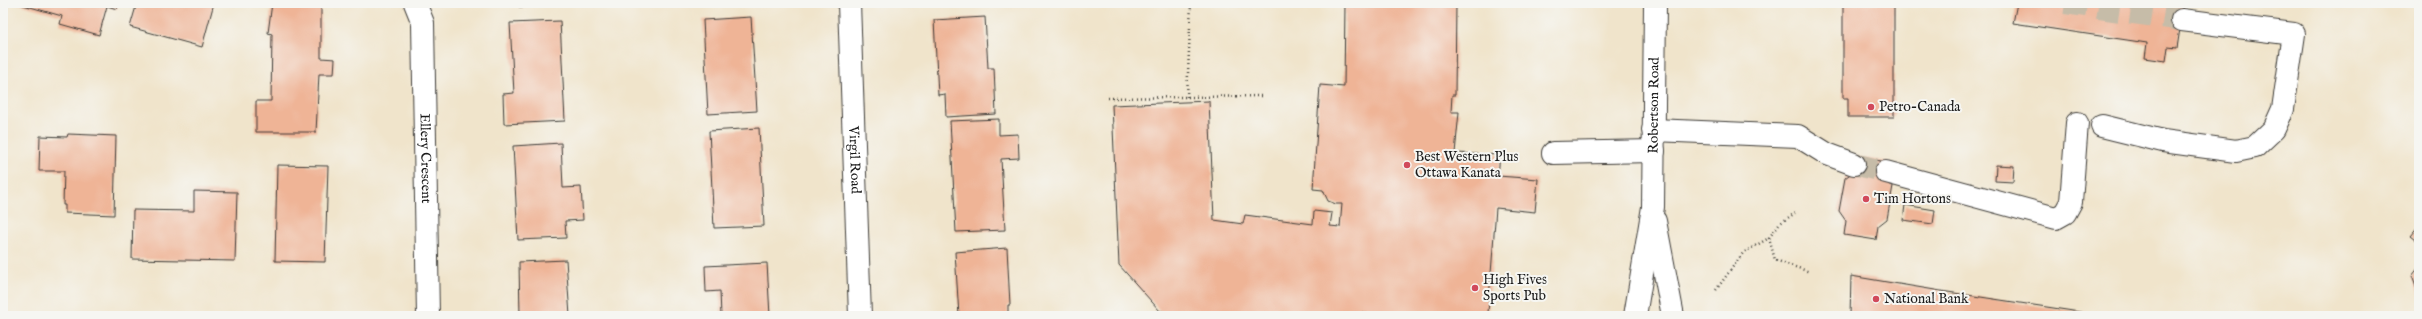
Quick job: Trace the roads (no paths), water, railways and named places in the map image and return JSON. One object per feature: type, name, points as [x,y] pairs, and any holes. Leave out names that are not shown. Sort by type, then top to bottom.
[{"type":"street","name":"Ellery Crescent","points":[[415,3],[423,23],[428,316]]},
{"type":"street","name":"Virgil Road","points":[[849,3],[860,316]]},
{"type":"street","name":"Robertson Road","points":[[1635,316],[1653,207],[1655,3]]},
{"type":"street","points":[[2102,126],[2163,141],[2236,151],[2255,147],[2274,129],[2283,109],[2294,34],[2182,20]]},
{"type":"street","points":[[1886,172],[2056,218],[2065,212],[2071,202],[2077,123]]},
{"type":"street","points":[[1553,153],[1654,141],[1798,136],[1827,154],[1854,164]]},
{"type":"street","name":"Robertson Road","points":[[1653,207],[1673,316]]},
{"type":"tunnel","points":[[2065,3],[2182,20]]},
{"type":"tunnel","points":[[1854,164],[1886,172]]},
{"type":"place","name":"Petro-Canada","points":[[1871,107]]},
{"type":"place","name":"Best Western Plus Ottawa Kanata","points":[[1407,165]]},
{"type":"place","name":"Tim Hortons","points":[[1866,199]]},
{"type":"place","name":"High Fives Sports Pub","points":[[1475,288]]},
{"type":"place","name":"National Bank","points":[[1876,299]]}]
